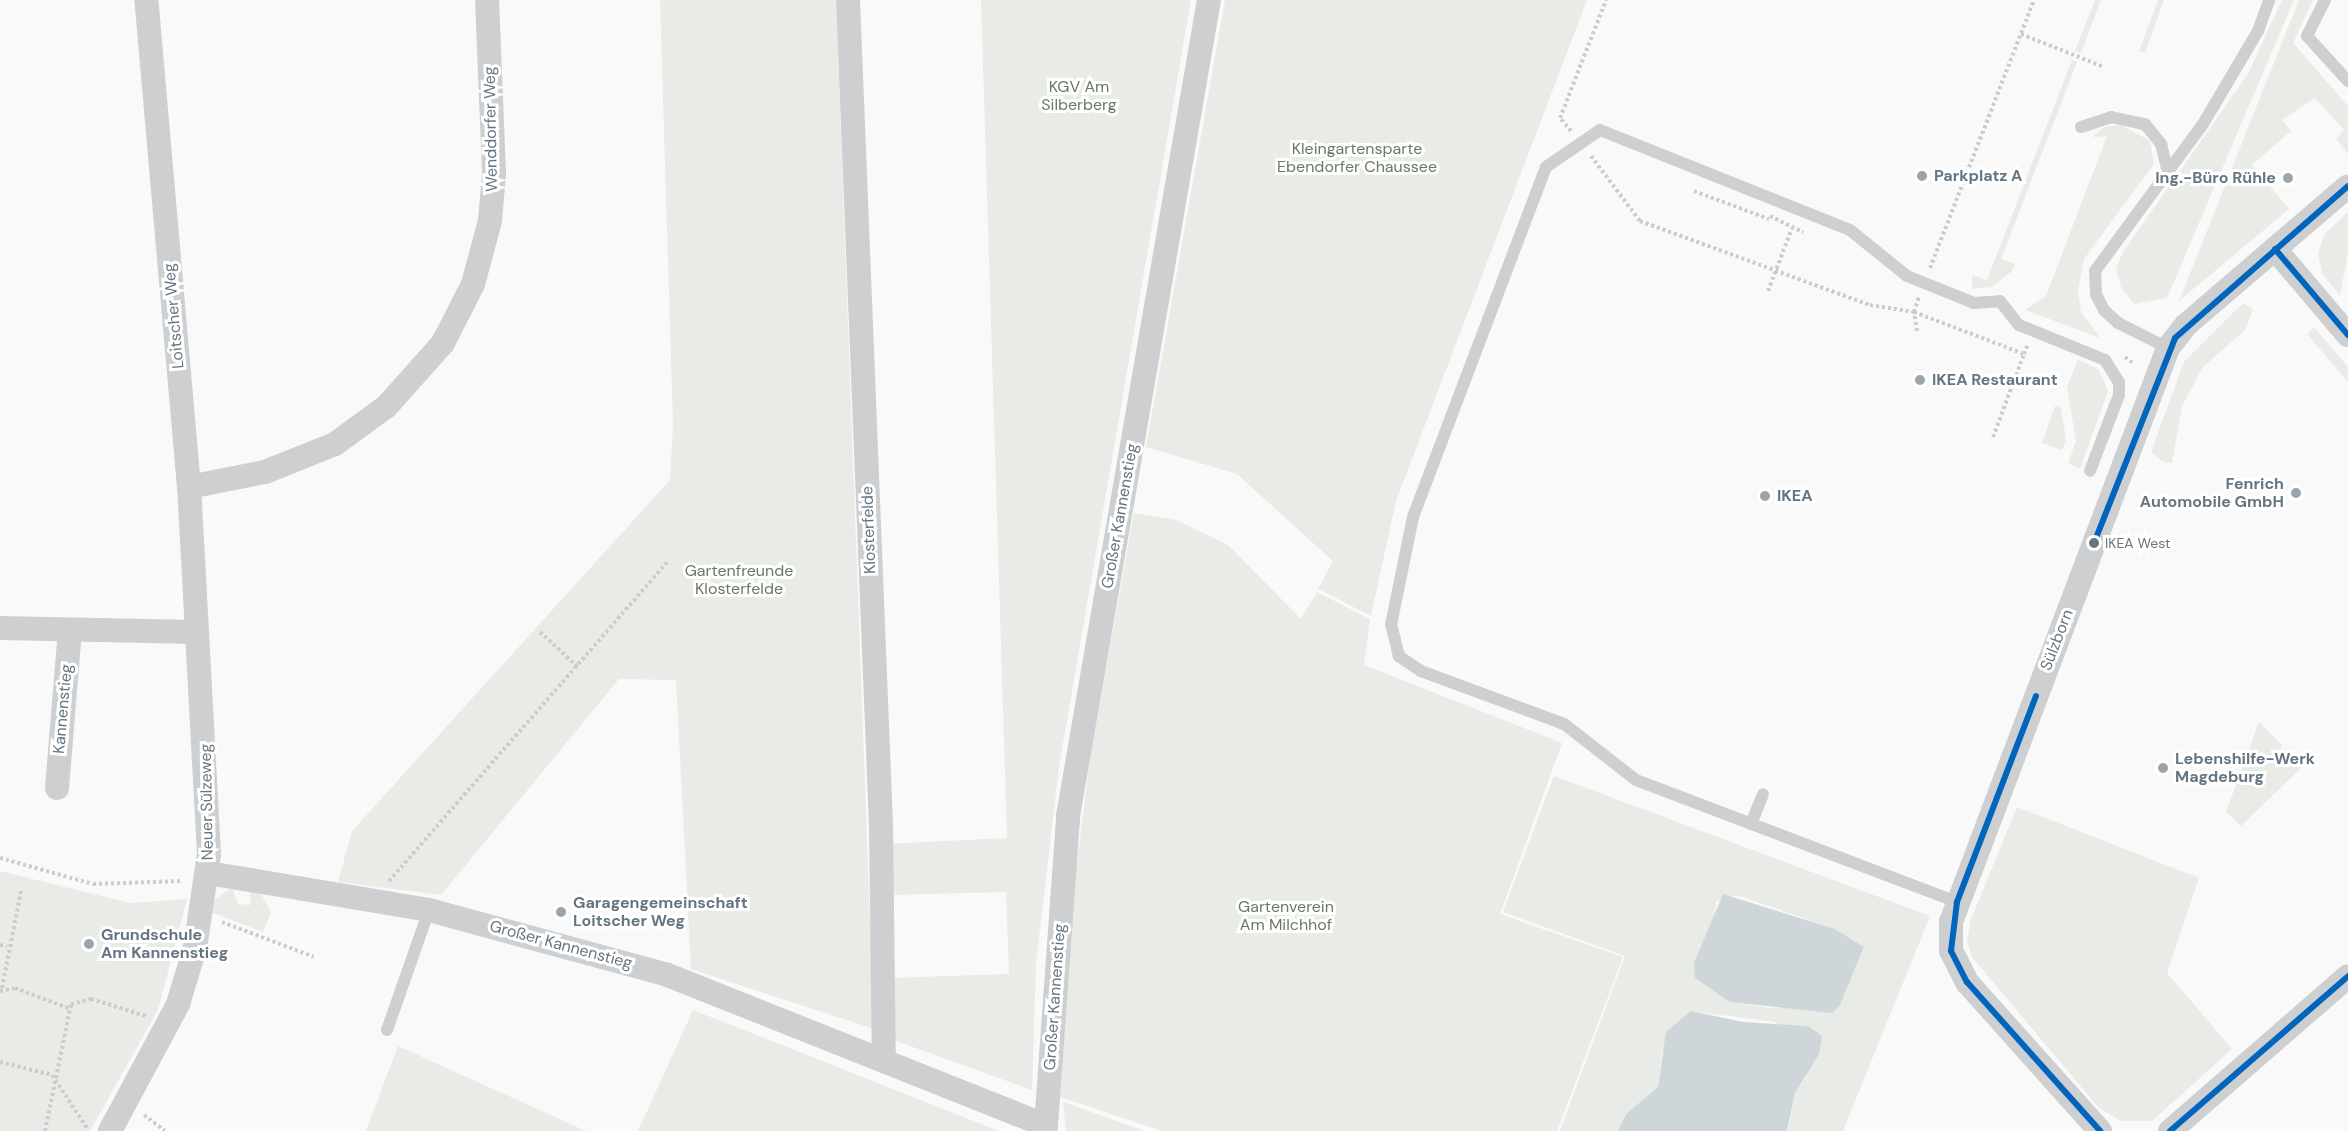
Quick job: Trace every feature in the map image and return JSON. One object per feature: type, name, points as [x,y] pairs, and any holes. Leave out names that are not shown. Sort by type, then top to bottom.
[{"type":"street","name":"Loitscher Weg","points":[[146,0],[189,487],[196,632]]},
{"type":"street","name":"Wenddorfer Weg","points":[[189,487],[265,472],[335,444],[387,406],[443,343],[473,285],[490,221],[494,174],[487,0]]},
{"type":"street","name":"Klosterfelde","points":[[848,0],[881,827],[884,1061]]},
{"type":"street","name":"Großer Kannenstieg","points":[[208,873],[429,910],[665,974],[1046,1126],[1068,816],[1209,0]]},
{"type":"street","name":"Sülzborn","points":[[2100,1131],[1967,982],[1949,940],[1957,902],[2168,348],[2186,325],[2348,186]]},
{"type":"street","points":[[2275,249],[2348,335]]},
{"type":"street","points":[[0,628],[196,632]]},
{"type":"street","name":"Kannenstieg","points":[[57,788],[70,631]]},
{"type":"street","name":"Neuer Sülzeweg","points":[[110,1131],[129,1102],[169,1024],[191,965],[201,915],[208,873],[210,791],[196,632]]},
{"type":"street","points":[[2173,1130],[2348,976]]},
{"type":"lane","points":[[2168,348],[2134,332],[2104,310],[2096,294],[2095,272],[2168,172],[2258,32],[2269,0]]},
{"type":"lane","points":[[2325,0],[2307,36],[2348,81]]},
{"type":"lane","points":[[2080,128],[2111,117],[2145,124],[2161,144],[2168,172]]},
{"type":"lane","points":[[1957,902],[1635,780],[1564,724],[1421,671],[1399,656],[1391,625],[1413,517],[1545,167],[1600,130],[1850,230],[1924,285],[1974,303],[2000,301],[2019,325],[2104,360],[2119,382],[2090,471]]},
{"type":"lane","points":[[1751,824],[1763,794]]},
{"type":"lane","points":[[387,1030],[429,910]]},
{"type":"path","points":[[1606,0],[1560,118],[1640,220],[1870,305],[1914,312],[2024,354]]},
{"type":"path","points":[[1917,331],[1914,312],[2034,0]]},
{"type":"path","points":[[2021,34],[2104,67]]},
{"type":"path","points":[[1694,191],[1769,219]]},
{"type":"path","points":[[1768,291],[1792,228]]},
{"type":"path","points":[[1993,437],[2033,330]]},
{"type":"path","points":[[2117,351],[2133,363]]},
{"type":"path","points":[[382,901],[387,884],[669,560]]},
{"type":"path","points":[[540,632],[578,667]]},
{"type":"path","points":[[0,858],[93,884],[193,882],[208,873]]},
{"type":"path","points":[[21,891],[7,947],[1,989],[68,1008]]},
{"type":"path","points":[[201,915],[314,957]]},
{"type":"path","points":[[0,945],[7,947]]},
{"type":"path","points":[[45,1131],[52,1075],[68,1008],[76,1000],[91,999],[169,1024]]},
{"type":"path","points":[[0,1062],[52,1075],[88,1131]]},
{"type":"path","points":[[129,1102],[165,1131]]},
{"type":"green space","name":"Gartenfreunde Klosterfelde","points":[[660,0],[836,0],[874,1029],[691,969],[676,680],[619,679],[441,895],[338,882],[352,831],[670,480],[673,425]]},
{"type":"green space","name":"KGV Am Silberberg","points":[[981,0],[1191,0],[1059,767],[1036,963],[1032,1090],[888,1038],[889,978],[1009,974],[1006,892],[890,895],[886,844],[1007,838]]},
{"type":"green space","name":"Kleingartensparte Ebendorfer Chaussee","points":[[1225,0],[1587,0],[1396,501],[1371,616],[1318,589],[1333,561],[1237,474],[1146,447]]},
{"type":"green space","points":[[2095,0],[2101,0],[2081,53],[2075,51]]},
{"type":"green space","points":[[2158,0],[2164,0],[2145,53],[2139,51]]},
{"type":"green space","points":[[2282,0],[2294,0],[2167,298],[2134,304],[2121,287],[2116,269],[2123,252],[2248,74]]},
{"type":"green space","points":[[2299,0],[2313,0],[2293,43],[2348,106],[2348,154],[2336,139],[2344,130],[2315,98],[2282,120],[2291,131],[2252,165],[2289,209],[2179,301]]},
{"type":"green space","points":[[2072,60],[2077,62],[2001,259],[2015,264],[2012,271],[1992,287],[1972,289],[1972,275],[1987,280]]},
{"type":"green space","points":[[2121,125],[2150,141],[2154,164],[2084,259],[2078,290],[2081,312],[2100,338],[2025,310],[2046,296],[2107,136],[2092,137],[2104,127]]},
{"type":"green space","points":[[2348,212],[2348,252],[2340,296],[2322,273],[2318,253],[2325,234]]},
{"type":"green space","points":[[2243,303],[2253,309],[2246,329],[2203,367],[2182,406],[2172,463],[2163,462],[2151,452],[2184,362]]},
{"type":"green space","points":[[2314,327],[2348,367],[2348,382],[2307,334]]},
{"type":"green space","points":[[2078,359],[2099,370],[2108,391],[2080,469],[2068,463],[2076,441],[2067,387]]},
{"type":"green space","points":[[2055,406],[2061,408],[2066,439],[2062,450],[2042,443]]},
{"type":"green space","name":"Gartenverein Am Milchhof","points":[[1134,513],[1176,520],[1228,545],[1301,619],[1317,592],[1370,619],[1364,665],[1562,743],[1500,914],[1623,957],[1557,1131],[1162,1131],[1060,1097],[1074,886],[1091,751]]},
{"type":"green space","points":[[2259,722],[2303,766],[2241,826],[2226,812]]},
{"type":"green space","points":[[1554,776],[1930,916],[1843,1131],[1788,1131],[1795,1093],[1806,1077],[1775,1022],[1691,1011],[1662,1052],[1658,1087],[1626,1114],[1618,1131],[1560,1131],[1625,956],[1503,912]],"holes":[[[1736,895],[1835,929],[1864,947],[1840,1005],[1772,1008],[1730,1002],[1706,937],[1714,926],[1716,902]]]},
{"type":"green space","points":[[2017,807],[2199,878],[2167,973],[2232,1049],[2152,1121],[2121,1121],[2099,1108],[1972,957],[1967,941],[1971,919]]},
{"type":"green space","points":[[0,871],[130,903],[187,899],[158,1010],[90,1131],[0,1131]]},
{"type":"green space","points":[[232,888],[238,904],[251,905],[249,889],[260,892],[271,912],[263,932],[211,912],[215,899]]},
{"type":"green space","points":[[693,1010],[999,1131],[638,1131]]},
{"type":"green space","points":[[398,1046],[586,1131],[366,1131]]},
{"type":"green space","points":[[1063,1102],[1145,1131],[1066,1131]]},
{"type":"shaded area","points":[[1723,894],[1835,929],[1864,947],[1840,1005],[1832,1013],[1730,1002],[1695,978],[1694,963]]},
{"type":"shaded area","points":[[1691,1011],[1743,1022],[1808,1026],[1822,1036],[1819,1054],[1795,1093],[1787,1131],[1618,1131],[1626,1114],[1658,1087],[1666,1032]]},
{"type":"transit line","points":[[2094,543],[2175,338],[2348,186]]},
{"type":"transit line","points":[[2275,249],[2348,335]]},
{"type":"transit line","points":[[2036,696],[1957,902],[1951,951],[1967,982],[2100,1131]]},
{"type":"transit line","points":[[2170,1131],[2348,976]]},
{"type":"place","name":"Parkplatz A","points":[[1922,176]]},
{"type":"place","name":"Ing.-Büro Rühle","points":[[2288,178]]},
{"type":"place","name":"IKEA Restaurant","points":[[1920,380]]},
{"type":"place","name":"Fenrich Automobile GmbH","points":[[2296,493]]},
{"type":"place","name":"IKEA","points":[[1765,496]]},
{"type":"place","name":"IKEA West","points":[[2094,543]]},
{"type":"place","name":"Lebenshilfe-Werk Magdeburg","points":[[2163,768]]},
{"type":"place","name":"Garagengemeinschaft Loitscher Weg","points":[[561,912]]},
{"type":"place","name":"Grundschule Am Kannenstieg","points":[[89,944]]}]
